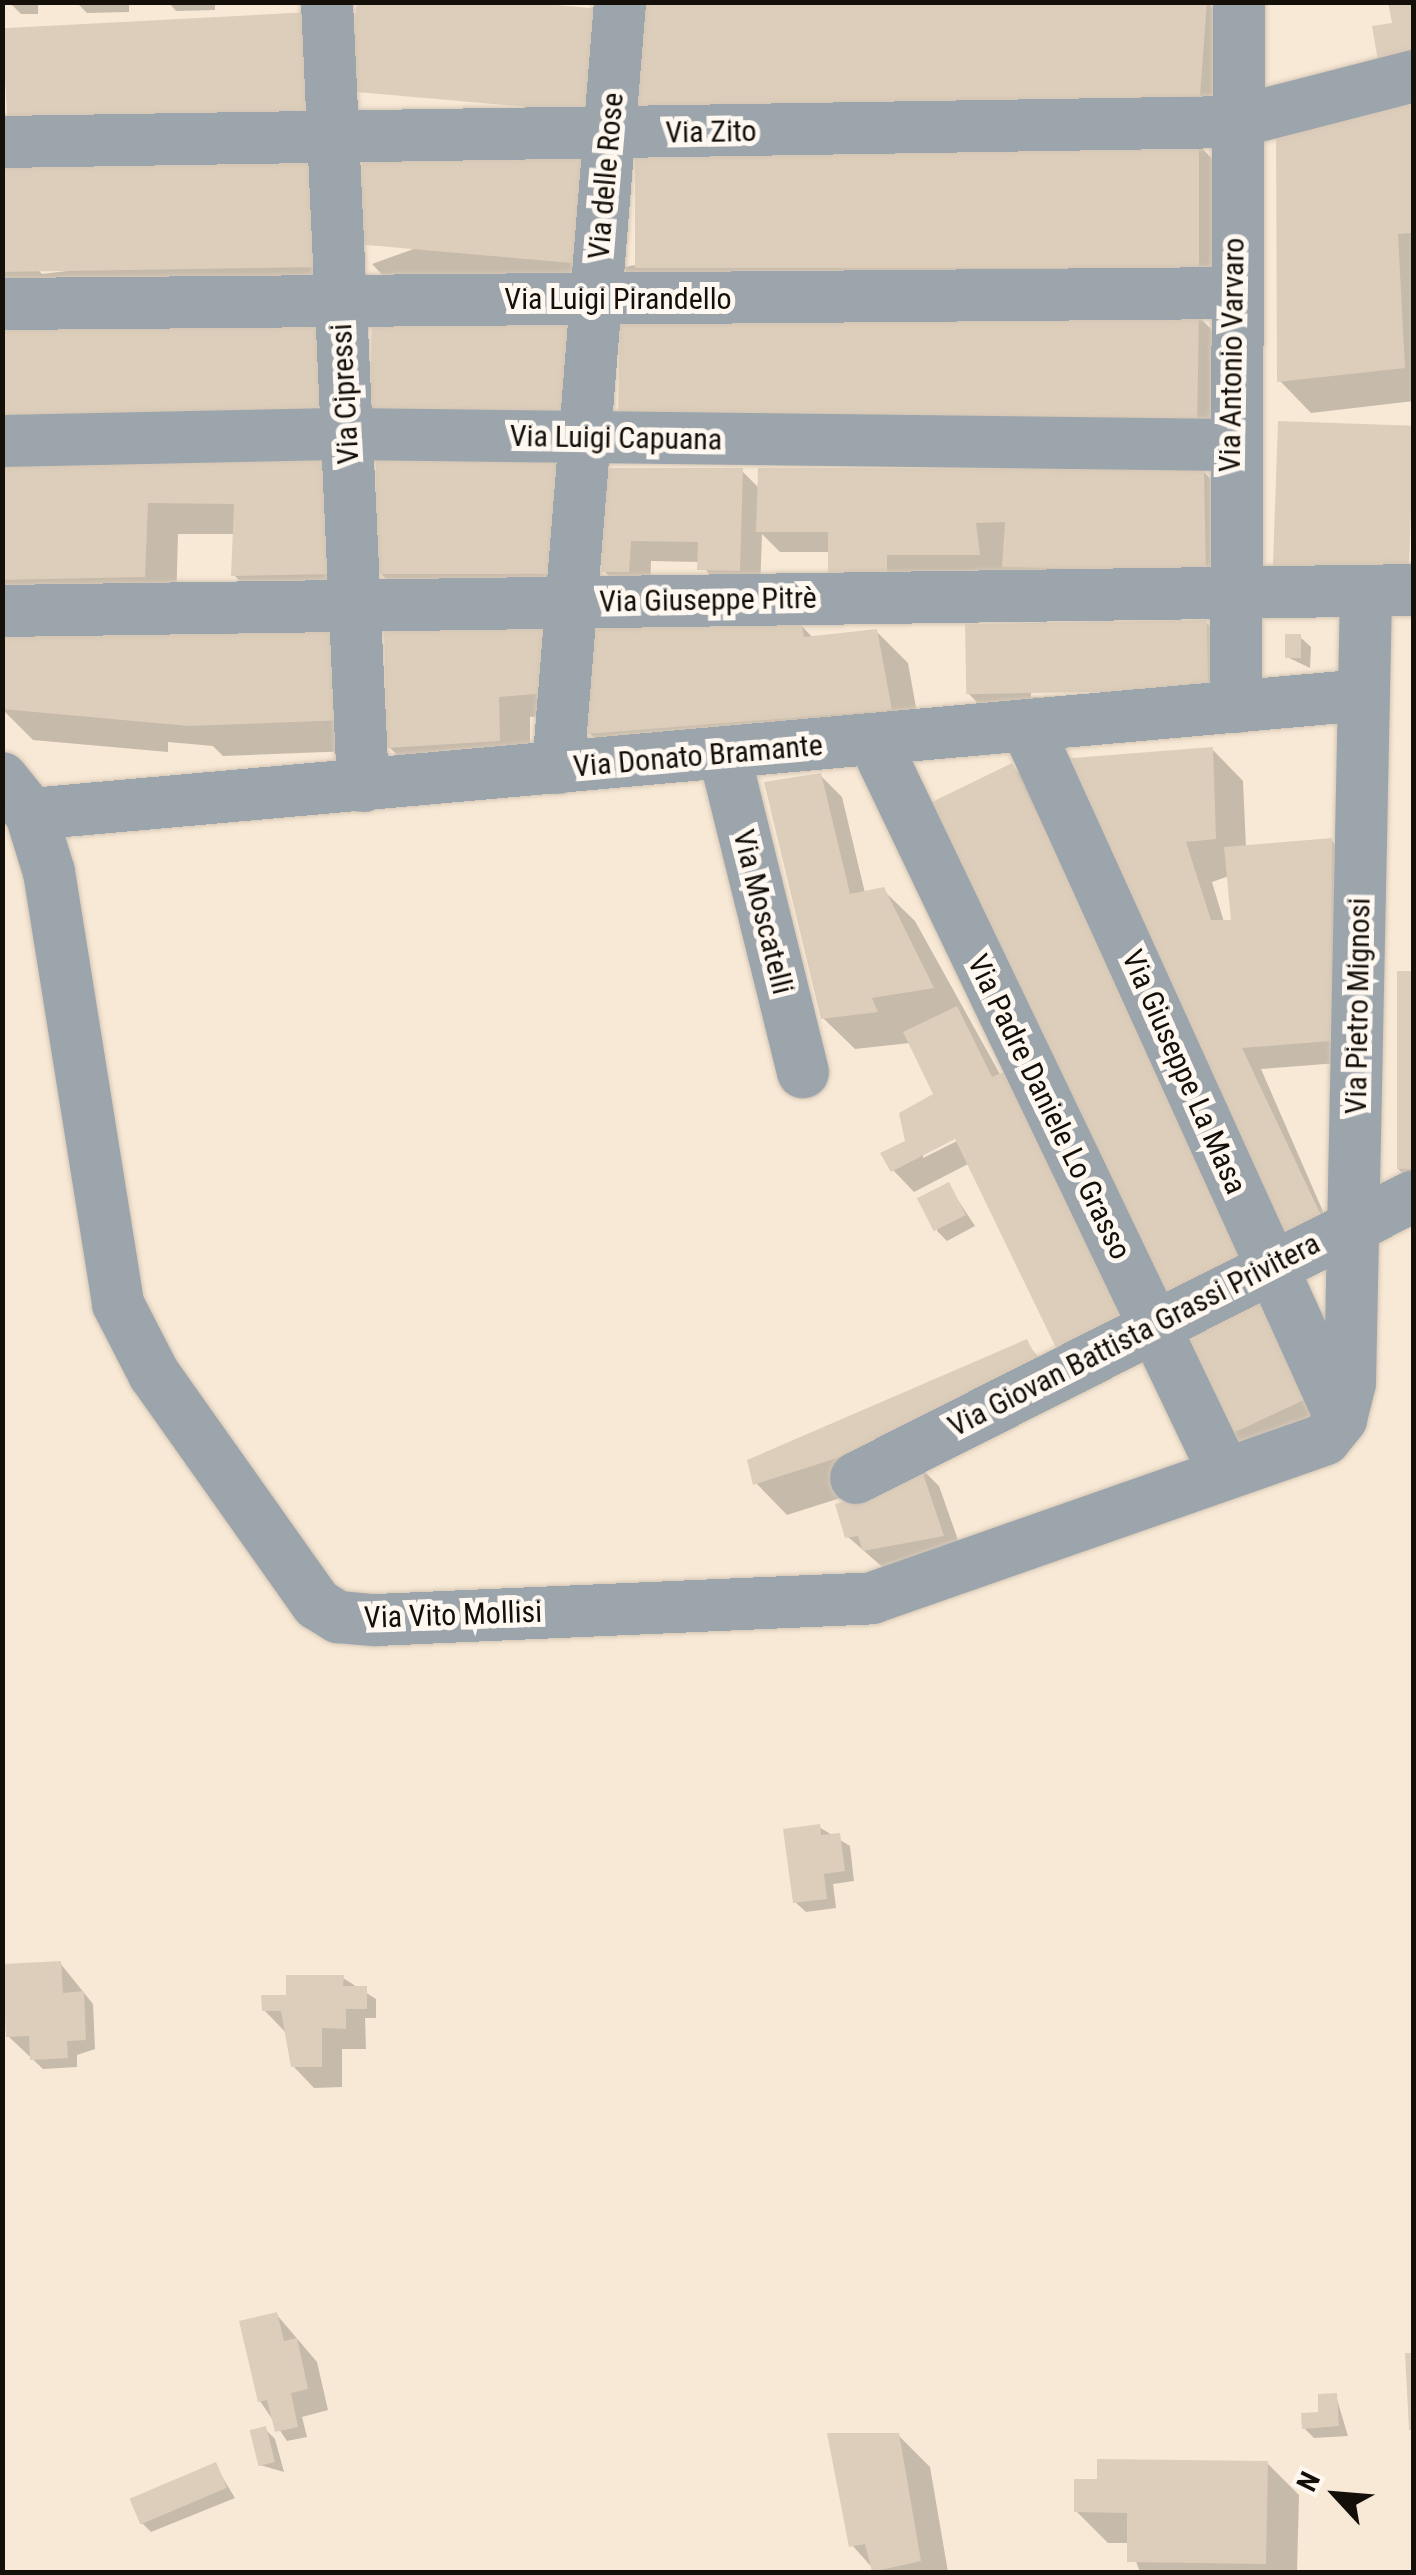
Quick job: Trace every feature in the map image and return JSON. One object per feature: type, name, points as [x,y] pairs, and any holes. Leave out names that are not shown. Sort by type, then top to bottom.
[{"type":"street","name":"Via Cipressi","points":[[327,2],[363,786]]},
{"type":"street","name":"Via delle Rose","points":[[558,768],[620,2]]},
{"type":"street","name":"Via Antonio Varvaro","points":[[1236,706],[1230,445],[1239,2]]},
{"type":"street","name":"Via Zito","points":[[2,142],[1235,122],[1414,76]]},
{"type":"street","name":"Via Luigi Pirandello","points":[[2,304],[1233,294]]},
{"type":"street","name":"Via Luigi Capuana","points":[[2,440],[346,434],[1230,445]]},
{"type":"street","name":"Via Giuseppe Pitrè","points":[[2,611],[1390,591]]},
{"type":"street","name":"Via Pietro Mignosi","points":[[1341,1418],[1354,1220],[1364,695],[1390,591]]},
{"type":"street","name":"Via Donato Bramante","points":[[17,796],[363,786],[1364,695]]},
{"type":"street","name":"Via Giuseppe La Masa","points":[[1026,725],[1341,1418]]},
{"type":"street","name":"Via Padre Daniele Lo Grasso","points":[[873,740],[1225,1474]]},
{"type":"street","name":"Via Moscatelli","points":[[724,753],[802,1072]]},
{"type":"street","name":"Via Vito Mollisi","points":[[17,796],[49,872],[118,1304],[154,1374],[317,1604],[338,1617],[872,1598],[1326,1439],[1341,1418]]},
{"type":"street","name":"Via Giovan Battista Grassi Privitera","points":[[856,1478],[1155,1329],[1354,1220],[1414,1196]]},
{"type":"building","points":[[357,2],[521,2],[601,9],[592,113],[349,91]]},
{"type":"building","points":[[643,2],[1207,2],[1200,96],[632,115]]},
{"type":"building","points":[[1388,2],[1414,2],[1414,54],[1378,61],[1372,26],[1392,23]]},
{"type":"building","points":[[311,12],[316,116],[8,132],[2,28]]},
{"type":"building","points":[[1414,104],[1414,233],[1398,234],[1405,368],[1277,382],[1276,128]]},
{"type":"building","points":[[365,135],[588,155],[579,264],[355,244]]},
{"type":"building","points":[[635,142],[1199,142],[1199,268],[635,268]]},
{"type":"building","points":[[306,160],[320,176],[325,267],[2,272],[2,166]]},
{"type":"building","points":[[620,307],[1199,317],[1197,424],[618,414]]},
{"type":"building","points":[[372,308],[575,312],[573,413],[370,409]]},
{"type":"building","points":[[2,314],[327,320],[325,421],[2,415]]},
{"type":"building","points":[[1278,421],[1414,426],[1409,577],[1273,572]]},
{"type":"building","points":[[338,454],[339,574],[231,576],[234,504],[148,503],[145,577],[2,580],[2,459]]},
{"type":"building","points":[[376,457],[566,457],[566,574],[376,574]]},
{"type":"building","points":[[606,468],[743,468],[740,571],[697,570],[698,542],[631,541],[629,572],[601,572]]},
{"type":"building","points":[[758,468],[1204,469],[1206,572],[1002,567],[1005,522],[976,523],[980,555],[887,555],[887,576],[828,575],[828,532],[756,532]]},
{"type":"building","points":[[1207,620],[1208,690],[966,694],[965,624]]},
{"type":"building","points":[[801,622],[804,637],[877,629],[892,710],[587,734],[594,626]]},
{"type":"building","points":[[343,626],[347,720],[189,726],[2,709],[3,631]]},
{"type":"building","points":[[549,626],[547,693],[499,697],[500,741],[387,748],[384,628]]},
{"type":"building","points":[[1285,634],[1301,634],[1301,658],[1285,658]]},
{"type":"building","points":[[1213,747],[1216,839],[1186,842],[1211,920],[1231,920],[1224,847],[1332,838],[1331,1041],[1242,1048],[1327,1228],[1291,1246],[1060,759]]},
{"type":"building","points":[[1012,763],[1256,1264],[1164,1308],[920,808]]},
{"type":"building","points":[[821,773],[850,894],[884,887],[934,988],[872,998],[878,1012],[821,1019],[764,782]]},
{"type":"building","points":[[1397,971],[1414,971],[1414,1169],[1397,1169]]},
{"type":"building","points":[[957,1006],[992,1077],[1008,1070],[1132,1323],[1061,1358],[955,1139],[891,1172],[880,1153],[905,1141],[899,1113],[933,1094],[903,1032]]},
{"type":"building","points":[[949,1182],[966,1215],[934,1231],[917,1198]]},
{"type":"building","points":[[1266,1293],[1314,1395],[1228,1436],[1180,1333]]},
{"type":"building","points":[[1027,1339],[1041,1367],[909,1435],[753,1485],[747,1460]]},
{"type":"building","points":[[919,1462],[944,1536],[863,1551],[858,1536],[845,1538],[835,1504],[877,1492]]},
{"type":"building","points":[[820,1824],[821,1835],[840,1833],[845,1871],[824,1874],[827,1899],[793,1903],[783,1829]]},
{"type":"building","points":[[61,1961],[63,1993],[84,1991],[86,2040],[67,2041],[68,2058],[30,2060],[29,2036],[6,2037],[2,1964]]},
{"type":"building","points":[[286,1975],[344,1975],[343,1986],[367,1986],[367,2009],[346,2009],[346,2029],[322,2028],[322,2067],[291,2067],[281,2011],[262,2011],[261,1995],[286,1995]]},
{"type":"building","points":[[277,2312],[284,2341],[297,2338],[308,2389],[291,2393],[298,2427],[275,2432],[267,2400],[258,2402],[239,2321]]},
{"type":"building","points":[[1405,2353],[1414,2353],[1414,2430],[1409,2430]]},
{"type":"building","points":[[1337,2393],[1339,2426],[1302,2429],[1301,2413],[1318,2412],[1318,2394]]},
{"type":"building","points":[[266,2426],[275,2462],[258,2466],[250,2430]]},
{"type":"building","points":[[827,2433],[899,2433],[921,2561],[872,2572],[865,2544],[849,2547]]},
{"type":"building","points":[[1097,2459],[1268,2461],[1266,2564],[1127,2562],[1127,2513],[1074,2512],[1074,2479],[1097,2479]]},
{"type":"building","points":[[216,2462],[227,2488],[140,2525],[129,2499]]}]
